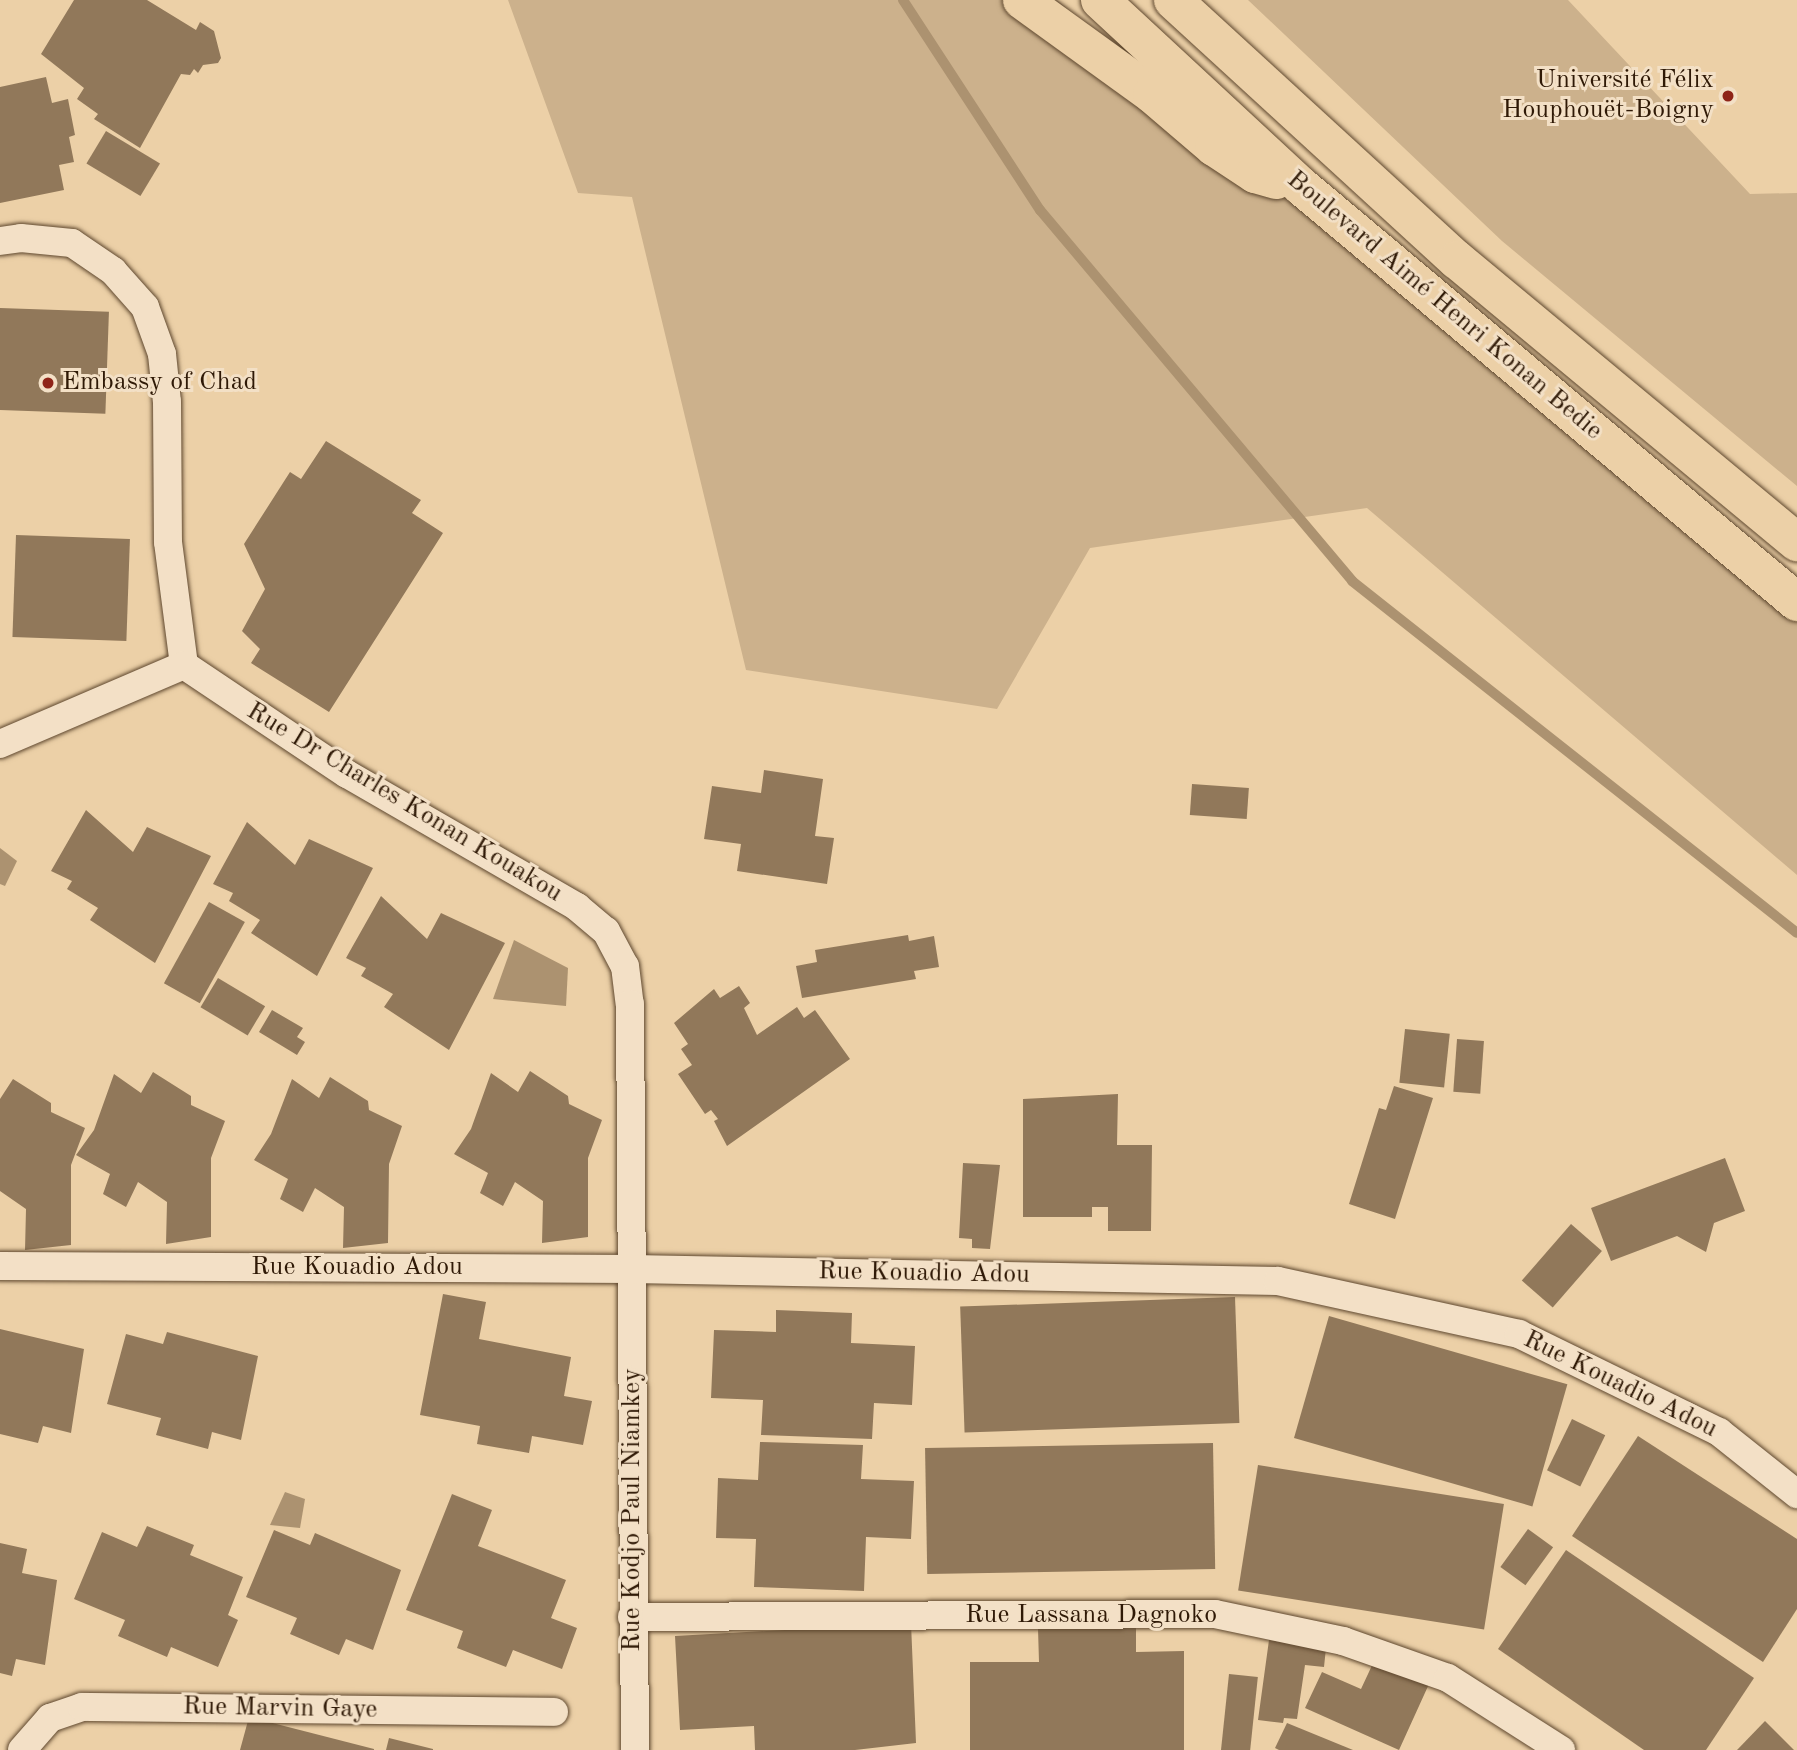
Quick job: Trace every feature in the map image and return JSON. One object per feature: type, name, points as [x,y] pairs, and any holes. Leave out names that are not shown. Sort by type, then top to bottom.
[{"type":"highway","points":[[1022,0],[1152,94],[1214,147],[1255,173],[1302,187]]},
{"type":"highway","name":"Boulevard Aimé Henri Konan Bedie","points":[[1100,0],[1302,187],[1797,602]]},
{"type":"highway","name":"Boulevard Aimé Henri Konan Bedie","points":[[1173,0],[1457,260],[1797,542]]},
{"type":"street","points":[[0,241],[21,238],[72,243],[113,271],[145,307],[162,354],[168,542],[184,665],[0,744]]},
{"type":"street","name":"Rue Dr Charles Konan Kouakou","points":[[184,665],[347,775],[577,907],[606,931],[625,966],[630,1004],[632,1269]]},
{"type":"street","name":"Rue Kouadio Adou","points":[[0,1266],[632,1269],[1278,1281],[1519,1334],[1719,1432],[1797,1494]]},
{"type":"street","name":"Rue Kodjo Paul Niamkey","points":[[632,1269],[632,1617],[635,1750]]},
{"type":"street","name":"Rue Lassana Dagnoko","points":[[632,1617],[1215,1614],[1343,1640],[1448,1678],[1561,1750]]},
{"type":"street","name":"Rue Marvin Gaye","points":[[22,1750],[50,1718],[82,1707],[554,1712]]},
{"type":"shaded area","points":[[508,0],[1057,0],[1797,621],[1797,875],[1367,508],[1090,548],[997,709],[746,670],[632,197],[578,193]]},
{"type":"shaded area","points":[[1248,0],[1568,0],[1750,194],[1797,193],[1797,486],[1502,241]]},
{"type":"shaded area","points":[[0,848],[17,861],[5,886],[0,884]]},
{"type":"shaded area","points":[[514,940],[568,968],[566,1006],[493,999]]},
{"type":"shaded area","points":[[285,1492],[305,1499],[300,1528],[270,1525]]},
{"type":"building","points":[[74,0],[147,0],[196,30],[200,22],[214,31],[221,58],[218,63],[203,65],[198,73],[194,69],[190,75],[181,74],[140,148],[94,119],[98,114],[77,99],[84,88],[41,54]]},
{"type":"building","points":[[46,77],[52,103],[68,99],[75,135],[69,137],[74,162],[59,165],[64,190],[0,203],[0,87]]},
{"type":"building","points":[[106,131],[160,163],[140,196],[86,164]]},
{"type":"building","points":[[0,308],[109,312],[105,414],[0,410]]},
{"type":"building","points":[[326,441],[421,500],[412,513],[443,533],[329,712],[251,663],[260,649],[242,631],[265,589],[244,544],[290,472],[301,479]]},
{"type":"building","points":[[16,535],[130,539],[126,641],[12,637]]},
{"type":"building","points":[[764,770],[823,779],[815,836],[834,838],[827,884],[737,871],[741,844],[704,839],[712,786],[761,793]]},
{"type":"building","points":[[1192,784],[1249,788],[1247,819],[1190,815]]},
{"type":"building","points":[[86,810],[133,852],[147,827],[211,856],[155,963],[90,920],[98,908],[67,889],[72,881],[51,871]]},
{"type":"building","points":[[247,822],[295,865],[309,839],[373,868],[317,976],[251,933],[260,920],[229,901],[233,893],[213,884]]},
{"type":"building","points":[[381,896],[427,939],[441,913],[505,943],[449,1050],[384,1007],[393,994],[361,976],[366,968],[346,958]]},
{"type":"building","points":[[209,902],[245,922],[200,1003],[164,983]]},
{"type":"building","points":[[908,935],[909,941],[934,936],[939,967],[914,971],[916,979],[802,998],[796,966],[817,962],[815,950]]},
{"type":"building","points":[[218,978],[265,1006],[248,1035],[200,1007]]},
{"type":"building","points":[[739,986],[750,1003],[744,1008],[757,1035],[797,1007],[804,1018],[815,1010],[850,1059],[727,1146],[714,1121],[718,1119],[711,1110],[705,1114],[678,1074],[692,1065],[681,1049],[688,1044],[674,1023],[714,989],[720,998]]},
{"type":"building","points":[[272,1010],[303,1028],[297,1037],[305,1042],[297,1055],[259,1032]]},
{"type":"building","points":[[1405,1029],[1450,1034],[1444,1087],[1399,1083]]},
{"type":"building","points":[[1457,1039],[1484,1041],[1480,1094],[1453,1092]]},
{"type":"building","points":[[530,1071],[568,1096],[569,1104],[602,1120],[588,1158],[588,1237],[542,1243],[543,1201],[515,1182],[503,1206],[480,1193],[488,1173],[454,1154],[471,1129],[491,1073],[518,1092]]},
{"type":"building","points":[[153,1072],[191,1096],[191,1105],[225,1121],[211,1158],[211,1237],[166,1244],[167,1202],[138,1182],[126,1207],[103,1194],[110,1174],[76,1155],[94,1130],[114,1074],[141,1093]]},
{"type":"building","points":[[330,1077],[368,1101],[369,1110],[402,1126],[389,1164],[388,1243],[343,1248],[344,1207],[315,1188],[303,1212],[280,1199],[288,1179],[254,1160],[271,1134],[292,1079],[319,1098]]},
{"type":"building","points":[[13,1079],[51,1103],[51,1112],[85,1128],[71,1165],[71,1245],[25,1250],[26,1209],[0,1191],[0,1099]]},
{"type":"building","points":[[1394,1086],[1433,1098],[1395,1219],[1349,1204],[1379,1108],[1386,1110]]},
{"type":"building","points":[[1118,1094],[1117,1145],[1152,1145],[1151,1231],[1108,1231],[1108,1207],[1092,1207],[1092,1217],[1023,1217],[1023,1099]]},
{"type":"building","points":[[1725,1158],[1745,1211],[1714,1223],[1706,1252],[1677,1236],[1611,1261],[1591,1208]]},
{"type":"building","points":[[963,1163],[1000,1165],[990,1249],[972,1248],[972,1239],[959,1238]]},
{"type":"building","points":[[1571,1224],[1602,1251],[1553,1308],[1522,1281]]},
{"type":"building","points":[[443,1294],[486,1302],[479,1339],[571,1357],[564,1396],[592,1401],[583,1445],[532,1436],[529,1453],[477,1444],[480,1426],[420,1415]]},
{"type":"building","points":[[1235,1297],[1239,1423],[965,1433],[960,1307]]},
{"type":"building","points":[[776,1310],[852,1313],[851,1343],[915,1346],[912,1405],[874,1403],[872,1439],[761,1435],[763,1400],[711,1398],[714,1330],[776,1332]]},
{"type":"building","points":[[1329,1316],[1567,1384],[1532,1506],[1294,1438]]},
{"type":"building","points":[[0,1329],[84,1349],[71,1433],[43,1426],[38,1443],[0,1434]]},
{"type":"building","points":[[167,1332],[258,1356],[241,1440],[212,1432],[208,1449],[156,1435],[161,1418],[107,1404],[126,1334],[163,1344]]},
{"type":"building","points":[[1572,1419],[1605,1435],[1580,1486],[1547,1470]]},
{"type":"building","points":[[1638,1436],[1797,1539],[1797,1609],[1763,1662],[1572,1536]]},
{"type":"building","points":[[760,1442],[863,1445],[861,1479],[914,1481],[911,1539],[866,1537],[864,1591],[754,1587],[756,1539],[716,1538],[718,1478],[758,1480]]},
{"type":"building","points":[[1213,1443],[1215,1569],[927,1574],[925,1448]]},
{"type":"building","points":[[1258,1465],[1504,1504],[1484,1629],[1238,1590]]},
{"type":"building","points":[[452,1494],[492,1510],[478,1546],[566,1580],[551,1618],[577,1628],[562,1669],[513,1650],[506,1667],[457,1648],[463,1631],[406,1610]]},
{"type":"building","points":[[147,1526],[194,1545],[190,1555],[243,1577],[228,1615],[238,1620],[218,1667],[171,1647],[167,1657],[118,1636],[125,1620],[74,1599],[102,1532],[137,1547]]},
{"type":"building","points":[[1528,1529],[1553,1547],[1525,1585],[1500,1567]]},
{"type":"building","points":[[274,1530],[310,1545],[315,1533],[401,1570],[373,1650],[346,1639],[339,1655],[290,1634],[297,1618],[246,1597]]},
{"type":"building","points":[[0,1543],[27,1549],[22,1573],[57,1580],[45,1665],[16,1659],[12,1676],[0,1673]]},
{"type":"building","points":[[1566,1550],[1754,1678],[1706,1750],[1644,1750],[1498,1649]]},
{"type":"building","points":[[911,1623],[916,1743],[855,1750],[755,1750],[754,1726],[680,1730],[675,1636]]},
{"type":"building","points":[[1136,1628],[1136,1652],[1184,1651],[1184,1750],[970,1750],[970,1662],[1039,1662],[1038,1629]]},
{"type":"building","points":[[1269,1640],[1326,1648],[1324,1667],[1305,1665],[1297,1719],[1284,1718],[1283,1723],[1258,1720]]},
{"type":"building","points":[[1375,1659],[1429,1684],[1399,1750],[1305,1708],[1322,1672],[1361,1689]]},
{"type":"building","points":[[1229,1674],[1258,1677],[1250,1750],[1221,1750]]},
{"type":"building","points":[[249,1717],[374,1749],[374,1750],[240,1750]]},
{"type":"building","points":[[1765,1721],[1794,1750],[1737,1750]]},
{"type":"building","points":[[1287,1723],[1353,1750],[1279,1750],[1275,1748]]},
{"type":"building","points":[[389,1738],[433,1749],[433,1750],[386,1750]]},
{"type":"waterway","points":[[903,0],[1040,210],[1352,581],[1797,933]]},
{"type":"place","name":"Université Félix Houphouët-Boigny","points":[[1728,96]]},
{"type":"place","name":"Embassy of Chad","points":[[48,383]]}]
